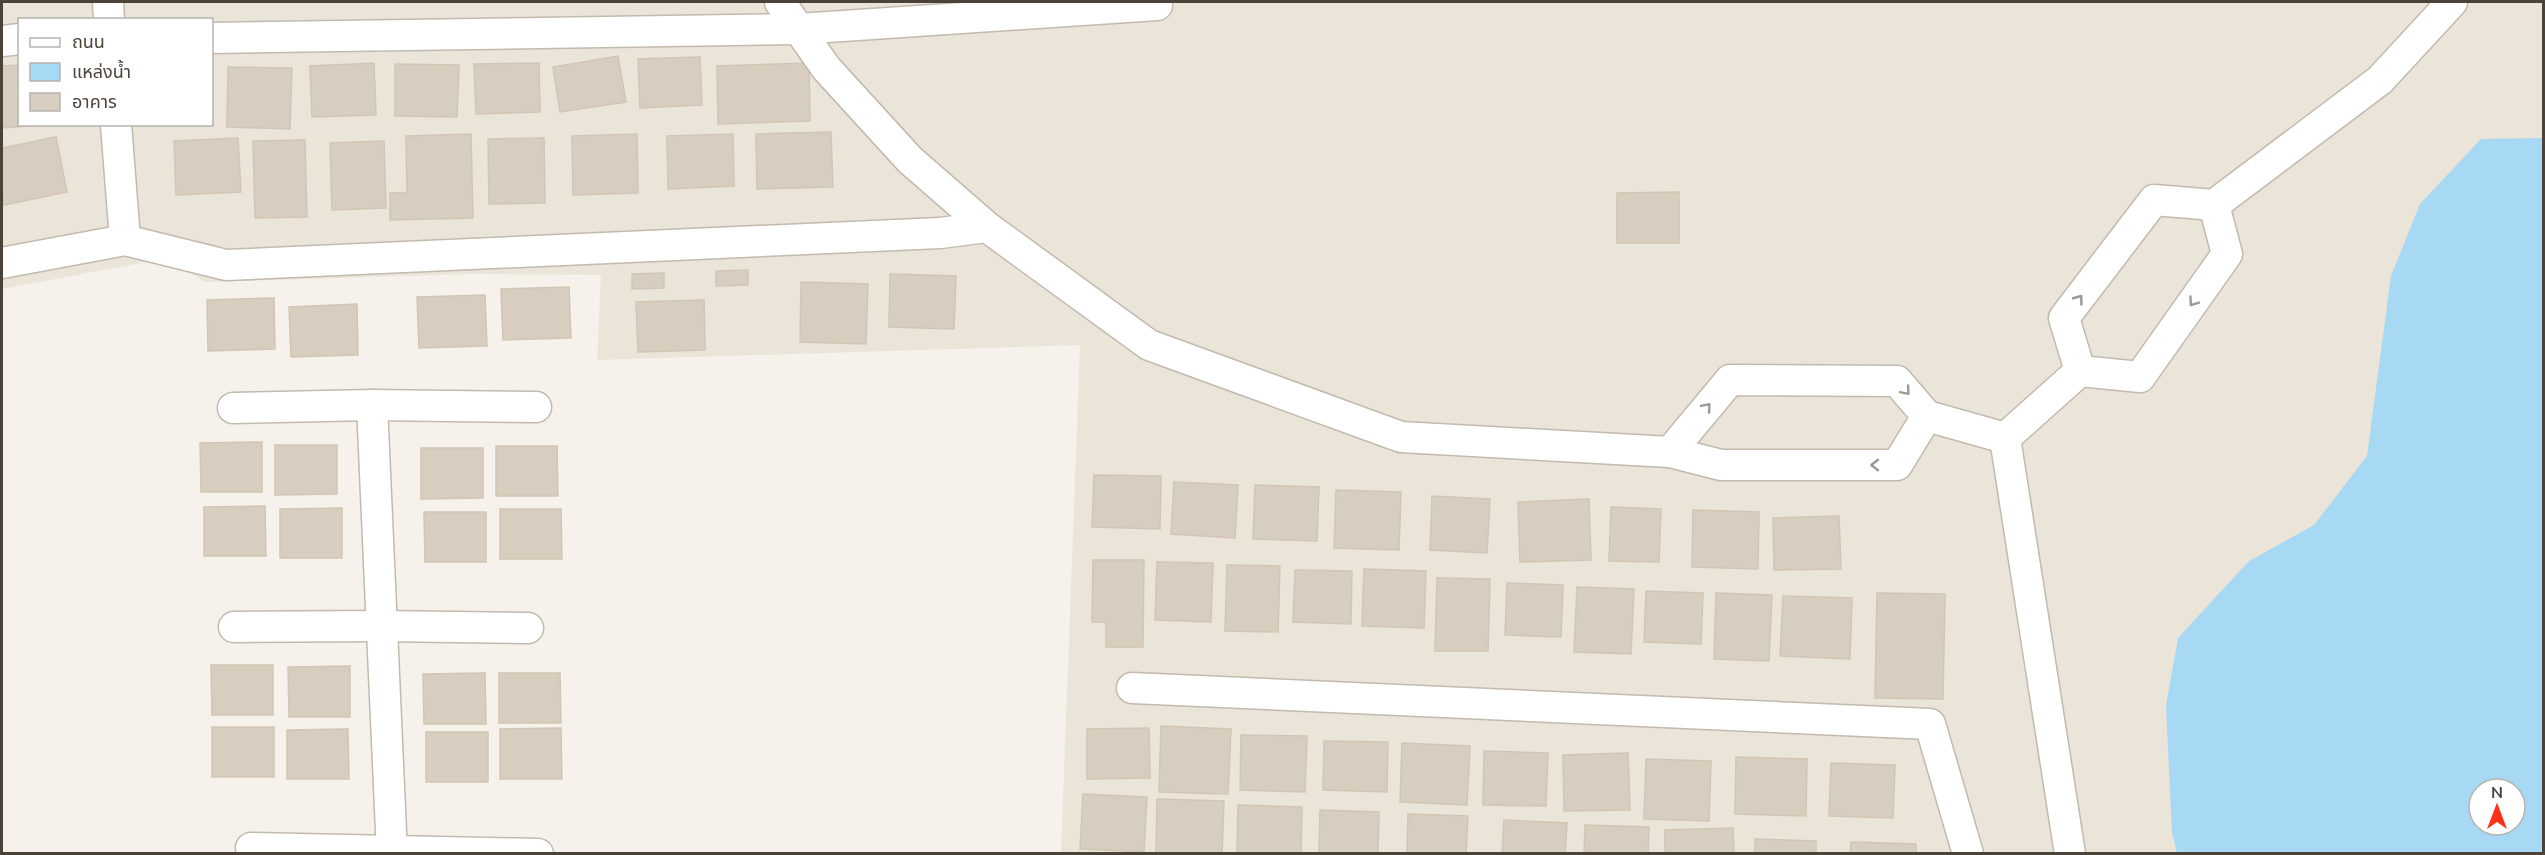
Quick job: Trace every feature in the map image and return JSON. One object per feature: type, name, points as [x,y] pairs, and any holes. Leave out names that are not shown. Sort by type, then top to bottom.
[{"type":"street","points":[[108,2],[109,18]]},
{"type":"street","points":[[780,2],[826,68],[910,160],[987,227],[1149,345],[1401,437],[1670,452],[1721,465],[1897,465],[1927,416]]},
{"type":"street","points":[[2080,371],[2064,318],[2154,200],[2214,205],[2380,80],[2452,2]]},
{"type":"street","points":[[213,38],[798,29],[1157,5]]},
{"type":"street","points":[[2,41],[18,39]]},
{"type":"street","points":[[116,126],[124,240]]},
{"type":"street","points":[[2005,438],[2080,371],[2140,377],[2227,254],[2214,205]]},
{"type":"street","points":[[2,263],[124,240],[226,265],[928,233],[987,227]]},
{"type":"street","points":[[1670,452],[1730,380],[1898,381],[1927,416],[2005,438]]},
{"type":"street","points":[[372,405],[392,851]]},
{"type":"street","points":[[233,408],[372,405],[536,407]]},
{"type":"street","points":[[2005,438],[2070,854]]},
{"type":"street","points":[[234,627],[528,628]]},
{"type":"street","points":[[1132,688],[1930,724],[1968,854]]},
{"type":"street","points":[[251,848],[538,854]]},
{"type":"shaded area","points":[[2,2],[2543,2],[2543,853],[1061,853],[1080,345],[597,360],[601,275],[470,274],[204,282],[168,258],[2,289]]},
{"type":"water","points":[[2543,138],[2543,853],[2177,853],[2172,832],[2166,706],[2178,638],[2249,561],[2314,525],[2367,456],[2391,276],[2420,204],[2481,139]]},
{"type":"building","points":[[618,56],[626,102],[560,112],[553,67]]},
{"type":"building","points":[[700,57],[702,105],[640,108],[638,59]]},
{"type":"building","points":[[374,63],[376,115],[312,117],[310,66]]},
{"type":"building","points":[[539,63],[540,112],[476,114],[474,64]]},
{"type":"building","points":[[809,63],[810,121],[718,124],[717,66]]},
{"type":"building","points":[[395,64],[459,65],[457,117],[395,116]]},
{"type":"building","points":[[18,65],[18,126],[28,126],[2,128],[2,66]]},
{"type":"building","points":[[228,67],[292,68],[290,129],[227,127]]},
{"type":"building","points":[[831,132],[833,187],[757,189],[756,134]]},
{"type":"building","points":[[471,134],[473,218],[390,220],[390,193],[407,193],[406,136]]},
{"type":"building","points":[[637,134],[638,193],[573,195],[572,136]]},
{"type":"building","points":[[733,134],[734,186],[668,189],[667,136]]},
{"type":"building","points":[[56,137],[67,192],[4,205],[2,148]]},
{"type":"building","points":[[238,138],[241,192],[176,195],[174,141]]},
{"type":"building","points":[[544,138],[545,203],[489,204],[488,139]]},
{"type":"building","points":[[305,140],[307,217],[255,218],[253,141]]},
{"type":"building","points":[[384,141],[386,208],[332,210],[330,143]]},
{"type":"building","points":[[1679,192],[1679,243],[1617,243],[1617,193]]},
{"type":"building","points":[[748,270],[748,285],[716,286],[716,271]]},
{"type":"building","points":[[664,273],[664,288],[632,289],[632,274]]},
{"type":"building","points":[[890,274],[956,276],[954,329],[889,327]]},
{"type":"building","points":[[801,282],[868,284],[866,344],[800,342]]},
{"type":"building","points":[[569,287],[571,338],[503,340],[501,289]]},
{"type":"building","points":[[485,295],[487,346],[419,348],[417,297]]},
{"type":"building","points":[[274,298],[275,349],[208,351],[207,300]]},
{"type":"building","points":[[704,300],[705,350],[638,352],[636,302]]},
{"type":"building","points":[[357,304],[358,355],[291,357],[289,307]]},
{"type":"building","points":[[262,442],[262,492],[201,492],[200,443]]},
{"type":"building","points":[[275,445],[337,445],[337,494],[275,495]]},
{"type":"building","points":[[496,446],[557,446],[558,496],[496,496]]},
{"type":"building","points":[[421,448],[483,448],[483,498],[421,499]]},
{"type":"building","points":[[1094,475],[1161,476],[1160,529],[1092,527]]},
{"type":"building","points":[[1174,482],[1238,485],[1235,538],[1171,534]]},
{"type":"building","points":[[1255,485],[1319,487],[1317,541],[1253,539]]},
{"type":"building","points":[[1336,490],[1401,492],[1399,550],[1334,548]]},
{"type":"building","points":[[1432,496],[1490,499],[1487,553],[1430,550]]},
{"type":"building","points":[[1589,499],[1591,560],[1520,562],[1518,502]]},
{"type":"building","points":[[265,506],[266,556],[204,556],[204,507]]},
{"type":"building","points":[[1611,507],[1661,509],[1659,562],[1609,561]]},
{"type":"building","points":[[342,508],[342,558],[280,558],[280,509]]},
{"type":"building","points":[[500,509],[561,509],[562,559],[500,559]]},
{"type":"building","points":[[1693,510],[1759,512],[1758,569],[1692,567]]},
{"type":"building","points":[[424,512],[486,512],[486,562],[425,562]]},
{"type":"building","points":[[1839,516],[1841,569],[1774,570],[1773,518]]},
{"type":"building","points":[[1093,560],[1144,560],[1143,647],[1106,647],[1106,622],[1092,622]]},
{"type":"building","points":[[1157,562],[1213,563],[1211,622],[1155,620]]},
{"type":"building","points":[[1227,565],[1280,566],[1278,632],[1225,631]]},
{"type":"building","points":[[1364,569],[1426,571],[1424,628],[1362,626]]},
{"type":"building","points":[[1295,570],[1352,571],[1351,624],[1293,622]]},
{"type":"building","points":[[1437,578],[1490,579],[1488,651],[1435,651]]},
{"type":"building","points":[[1507,583],[1563,585],[1561,637],[1505,635]]},
{"type":"building","points":[[1577,587],[1634,589],[1631,654],[1574,652]]},
{"type":"building","points":[[1646,591],[1703,593],[1701,644],[1644,642]]},
{"type":"building","points":[[1716,593],[1772,595],[1769,661],[1714,659]]},
{"type":"building","points":[[1877,593],[1945,594],[1943,699],[1875,698]]},
{"type":"building","points":[[1783,596],[1852,598],[1850,659],[1780,656]]},
{"type":"building","points":[[211,665],[273,665],[273,715],[212,715]]},
{"type":"building","points":[[350,666],[350,717],[289,717],[288,667]]},
{"type":"building","points":[[485,673],[486,724],[424,724],[423,674]]},
{"type":"building","points":[[499,673],[560,673],[561,723],[499,723]]},
{"type":"building","points":[[1161,726],[1231,729],[1228,794],[1159,792]]},
{"type":"building","points":[[212,727],[274,727],[274,777],[212,777]]},
{"type":"building","points":[[561,728],[562,779],[500,779],[500,729]]},
{"type":"building","points":[[1149,728],[1150,778],[1087,779],[1087,729]]},
{"type":"building","points":[[348,729],[349,779],[287,779],[287,730]]},
{"type":"building","points":[[426,732],[488,732],[488,782],[426,782]]},
{"type":"building","points":[[1241,735],[1307,736],[1305,792],[1240,790]]},
{"type":"building","points":[[1324,741],[1388,742],[1387,792],[1323,790]]},
{"type":"building","points":[[1402,743],[1470,746],[1467,805],[1400,802]]},
{"type":"building","points":[[1484,751],[1548,753],[1546,806],[1483,805]]},
{"type":"building","points":[[1628,753],[1630,810],[1564,811],[1563,755]]},
{"type":"building","points":[[1736,757],[1807,759],[1806,816],[1735,814]]},
{"type":"building","points":[[1646,759],[1711,761],[1709,821],[1644,819]]},
{"type":"building","points":[[1831,763],[1895,765],[1893,818],[1829,816]]},
{"type":"building","points":[[1083,794],[1147,797],[1144,852],[1080,849]]},
{"type":"building","points":[[1157,799],[1224,801],[1222,854],[1156,854]]},
{"type":"building","points":[[1238,805],[1302,807],[1301,854],[1237,854]]},
{"type":"building","points":[[1320,810],[1379,812],[1378,854],[1319,854]]},
{"type":"building","points":[[1408,814],[1468,816],[1466,854],[1407,854]]},
{"type":"building","points":[[1504,820],[1567,823],[1565,854],[1502,854]]},
{"type":"building","points":[[1585,825],[1649,827],[1648,854],[1584,854]]},
{"type":"building","points":[[1733,828],[1734,854],[1665,854],[1665,830]]},
{"type":"building","points":[[1755,839],[1816,841],[1816,854],[1755,854]]},
{"type":"building","points":[[1851,842],[1916,844],[1916,854],[1850,854]]}]
